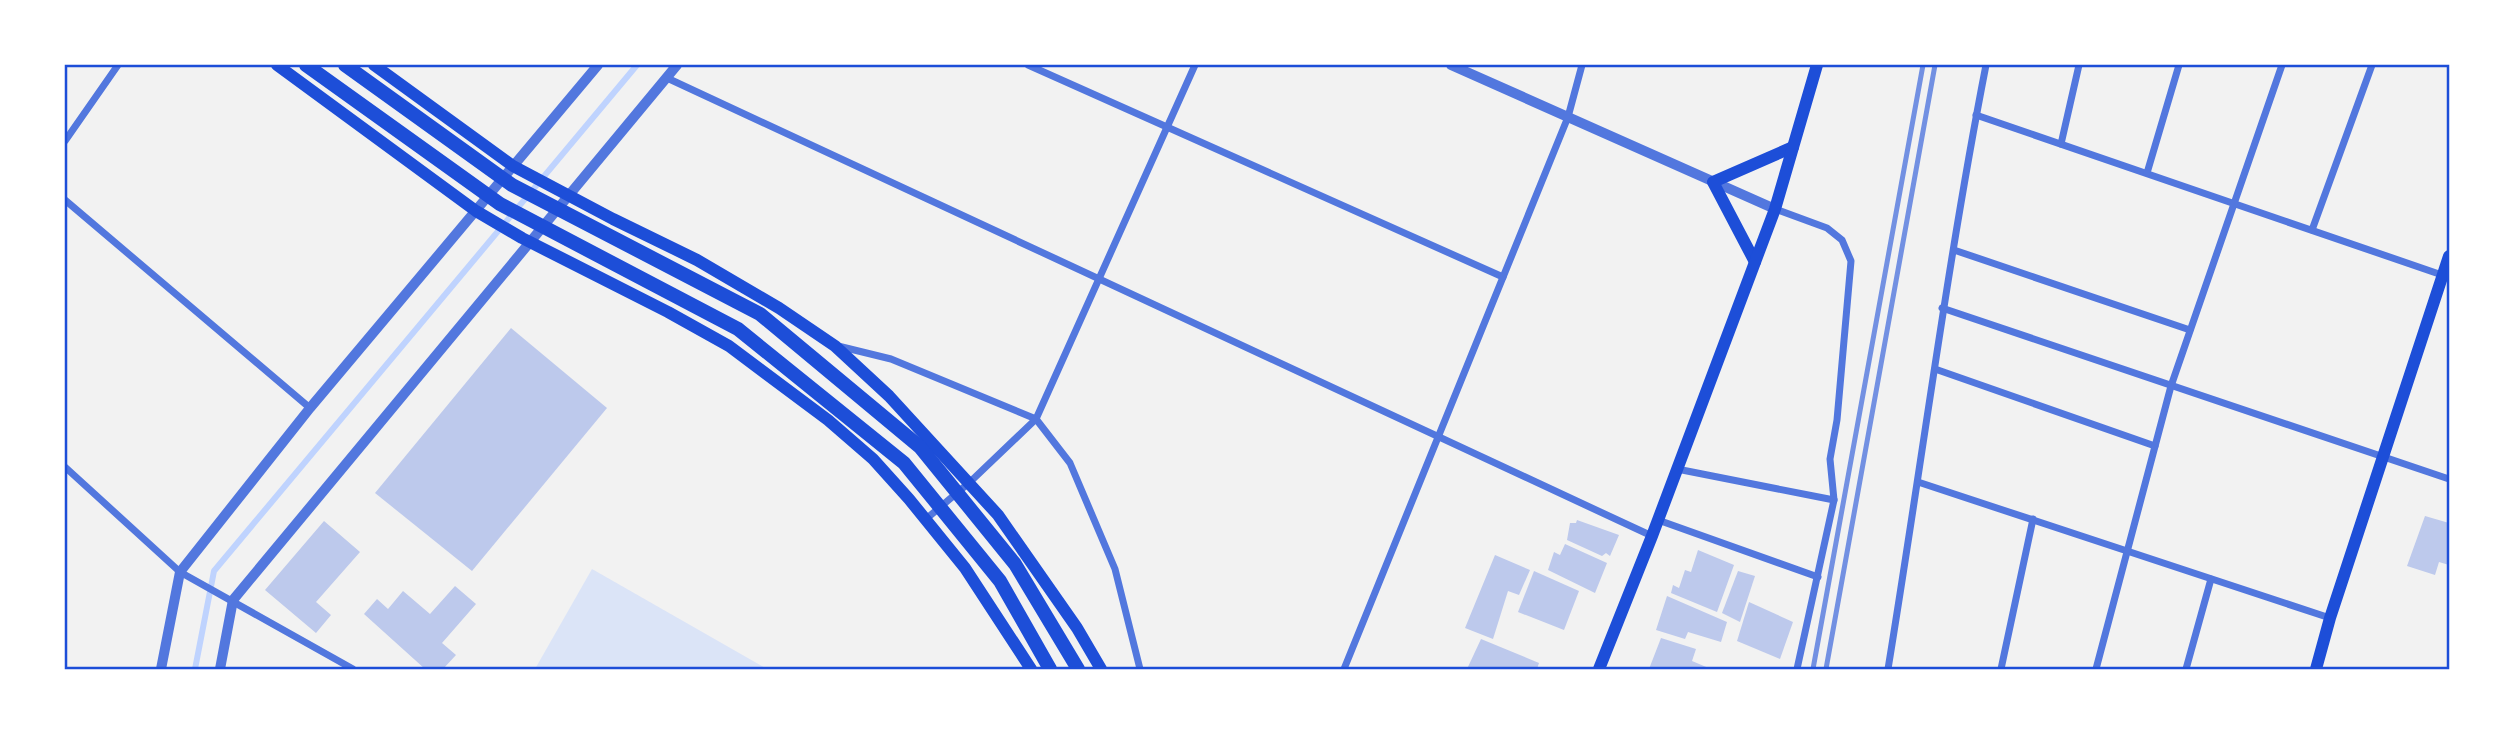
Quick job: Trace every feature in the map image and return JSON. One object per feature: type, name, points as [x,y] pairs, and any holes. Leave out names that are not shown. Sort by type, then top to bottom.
[{"type":"highway","points":[[306,65],[500,204],[738,329],[904,463],[1000,581],[1050,669]]},
{"type":"highway","points":[[345,65],[512,185],[760,314],[920,447],[1015,564],[1078,669]]},
{"type":"main road","points":[[276,65],[475,211],[729,346],[828,420],[873,459],[926,519],[965,568],[1031,669]]},
{"type":"main road","points":[[374,65],[513,166],[697,260],[779,307],[835,346],[889,396],[999,515],[1077,628],[1101,669]]},
{"type":"main road","points":[[1599,669],[1678,469],[1775,209],[1817,65]]},
{"type":"main road","points":[[1755,262],[1713,182],[1793,147]]},
{"type":"main road","points":[[2316,669],[2330,618],[2449,256]]},
{"type":"street","points":[[65,141],[118,65]]},
{"type":"street","points":[[161,669],[180,572],[310,408],[598,65]]},
{"type":"street","points":[[220,669],[233,600],[677,65]]},
{"type":"street","points":[[1028,65],[1503,277]]},
{"type":"street","points":[[926,519],[970,482],[1036,419],[1195,65]]},
{"type":"street","points":[[1451,65],[1775,209],[1827,228],[1842,240],[1851,261],[1837,420],[1830,459],[1834,500],[1797,669]]},
{"type":"street","points":[[1344,669],[1568,117],[1582,65]]},
{"type":"street","points":[[1888,669],[1942,309],[1986,65]]},
{"type":"street","points":[[2061,144],[2079,65]]},
{"type":"street","points":[[2147,173],[2179,65]]},
{"type":"street","points":[[2096,669],[2171,386],[2282,65]]},
{"type":"street","points":[[2312,230],[2372,65]]},
{"type":"street","points":[[667,78],[1652,536]]},
{"type":"street","points":[[1976,115],[2442,275]]},
{"type":"street","points":[[65,200],[310,408]]},
{"type":"street","points":[[1954,250],[2190,330]]},
{"type":"street","points":[[1942,309],[2449,479]]},
{"type":"street","points":[[835,346],[891,359],[1036,419],[1070,463],[1115,569],[1140,669]]},
{"type":"street","points":[[1935,369],[2155,446]]},
{"type":"street","points":[[65,467],[180,572],[353,669]]},
{"type":"street","points":[[1678,469],[1834,500]]},
{"type":"street","points":[[1918,482],[2330,618]]},
{"type":"street","points":[[2001,669],[2032,519]]},
{"type":"street","points":[[1658,520],[1818,578]]},
{"type":"street","points":[[2186,669],[2211,579]]},
{"type":"shaded area","points":[[592,569],[767,669],[535,669]]},
{"type":"building","points":[[511,328],[607,408],[472,571],[375,493]]},
{"type":"building","points":[[2425,516],[2449,523],[2449,565],[2439,562],[2435,575],[2407,566]]},
{"type":"building","points":[[1577,520],[1619,535],[1610,556],[1606,553],[1602,556],[1567,540],[1570,523],[1576,523]]},
{"type":"building","points":[[324,521],[360,552],[316,602],[331,615],[316,633],[265,590]]},
{"type":"building","points":[[1565,544],[1607,563],[1595,593],[1548,570],[1554,552],[1560,555]]},
{"type":"building","points":[[1698,550],[1734,565],[1717,612],[1671,593],[1673,585],[1679,588],[1685,570],[1691,572]]},
{"type":"building","points":[[1495,555],[1530,570],[1519,595],[1508,591],[1493,639],[1465,628]]},
{"type":"building","points":[[1534,571],[1579,591],[1564,630],[1518,612]]},
{"type":"building","points":[[1738,571],[1755,576],[1740,622],[1722,613]]},
{"type":"building","points":[[455,586],[476,604],[442,643],[456,655],[443,669],[425,669],[364,614],[377,599],[388,609],[403,591],[430,614]]},
{"type":"building","points":[[1667,596],[1727,622],[1721,642],[1688,632],[1685,639],[1656,630]]},
{"type":"building","points":[[1749,602],[1793,622],[1780,659],[1737,641]]},
{"type":"building","points":[[1661,638],[1696,649],[1692,661],[1711,669],[1649,669]]},
{"type":"building","points":[[1481,639],[1539,663],[1537,669],[1467,669]]},
{"type":"waterway","points":[[195,669],[214,571],[637,65]]},
{"type":"railway","points":[[1813,669],[1923,65]]},
{"type":"railway","points":[[1826,669],[1935,65]]}]
